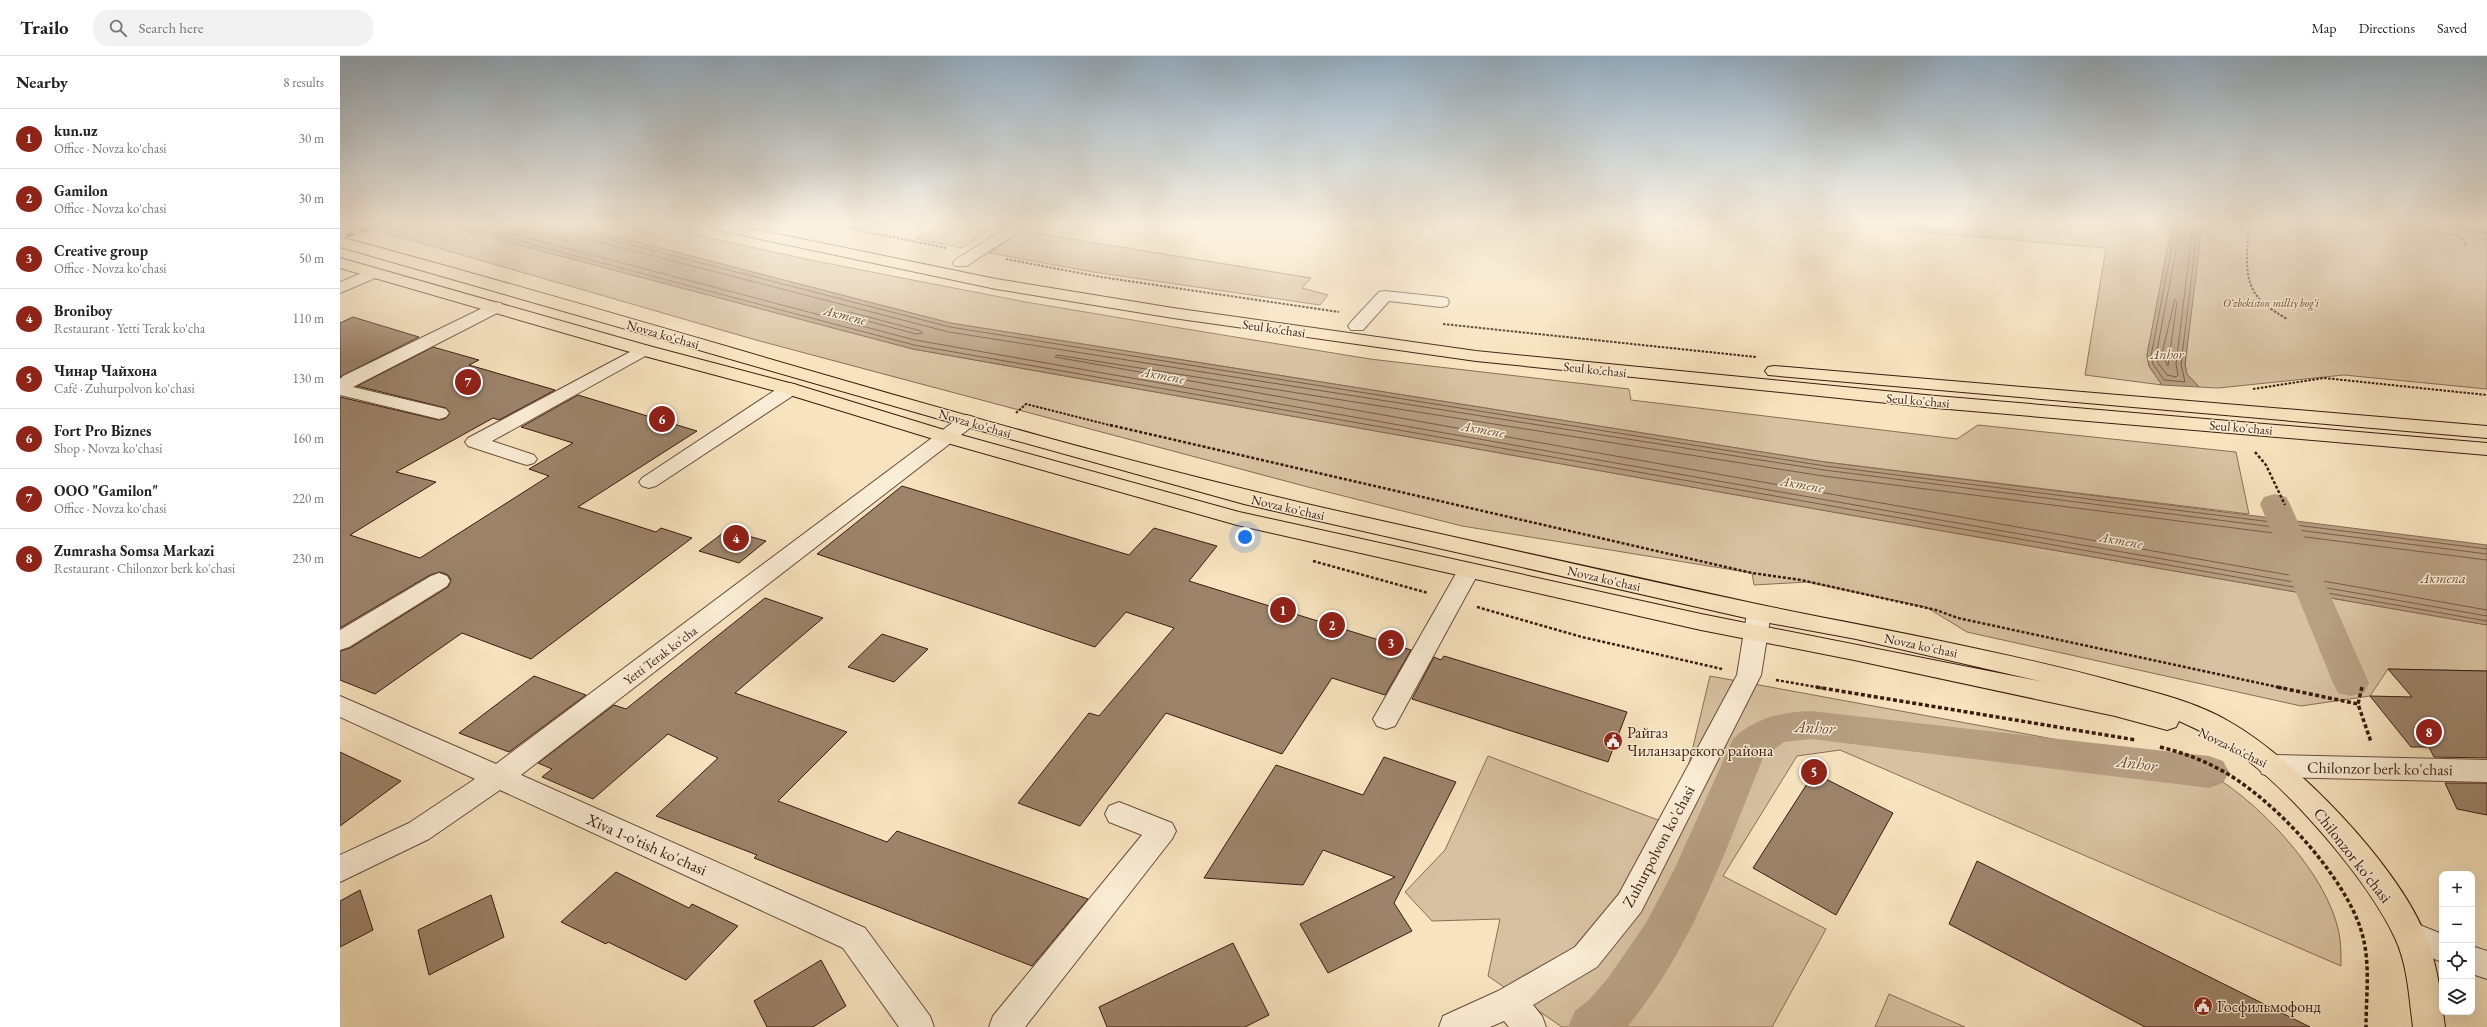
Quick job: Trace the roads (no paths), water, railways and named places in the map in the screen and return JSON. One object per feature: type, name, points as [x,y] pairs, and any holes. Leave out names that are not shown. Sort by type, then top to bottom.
[{"type":"main road","name":"Novza ko'chasi","points":[[365,270],[643,350],[790,389],[947,437],[1237,518],[1469,570],[1757,622]]},
{"type":"main road","name":"Novza ko'chasi","points":[[439,270],[967,421],[1252,499],[1757,622],[1862,652],[2157,717],[2217,737],[2272,766]]},
{"type":"main road","name":"Seul ko'chasi","points":[[929,270],[1004,286],[1173,314],[1407,347],[1699,380],[2181,414],[2224,410],[2487,432]]},
{"type":"main road","name":"Seul ko'chasi","points":[[1029,270],[1176,300],[1361,321],[1709,366],[2181,414],[2236,427],[2487,449]]},
{"type":"main road","name":"Chilonzor ko'chasi","points":[[2272,766],[2313,804],[2351,847],[2388,897],[2410,935],[2422,972],[2429,1027]]},
{"type":"street","points":[[340,288],[374,273]]},
{"type":"street","points":[[1361,321],[1385,296],[1441,302]]},
{"type":"street","points":[[439,413],[340,389],[343,385],[364,373],[495,307]]},
{"type":"street","points":[[527,459],[475,442],[643,350]]},
{"type":"street","points":[[649,482],[790,389]]},
{"type":"street","name":"Yetti Terak ko'cha","points":[[340,869],[419,831],[499,777],[967,421]]},
{"type":"street","points":[[1386,719],[1469,570]]},
{"type":"street","points":[[340,641],[439,581]]},
{"type":"street","name":"Zuhurpolvon ko'chasi","points":[[1455,1027],[1521,1016],[1586,957],[1630,903],[1749,676],[1757,622]]},
{"type":"street","name":"Xiva 1-o'tish ko'chasi","points":[[340,706],[854,938],[909,1024]]},
{"type":"street","name":"Chilonzor berk ko'chasi","points":[[2272,766],[2380,767],[2487,771]]},
{"type":"street","points":[[1005,1027],[1162,831],[1119,814]]},
{"type":"street","points":[[2410,935],[2439,947]]},
{"type":"street","points":[[2475,961],[2487,965]]},
{"type":"water","name":"Актепа","points":[[615,270],[746,270],[950,323],[1825,462],[2487,545],[2487,625],[1833,512],[913,349]]},
{"type":"water","name":"Anhor","points":[[2163,270],[2196,270],[2185,364],[2187,374],[2199,387],[2162,385],[2149,366],[2147,355]]},
{"type":"waterway","name":"Anhor","points":[[2275,504],[2351,683]]},
{"type":"waterway","name":"Anhor","points":[[1592,1027],[1606,1016],[1645,966],[1662,937],[1693,876],[1747,750],[1761,737],[1768,733],[1792,726],[1811,725],[2209,772]]},
{"type":"place","name":"ООО \"Gamilon\"","points":[[468,382]]},
{"type":"place","name":"Fort Pro Biznes","points":[[662,419]]},
{"type":"place","name":"Broniboy","points":[[736,538]]},
{"type":"place","name":"kun.uz","points":[[1283,610]]},
{"type":"place","name":"Gamilon","points":[[1332,625]]},
{"type":"place","name":"Creative group","points":[[1391,643]]},
{"type":"place","name":"Zumrasha Somsa Markazi","points":[[2429,732]]},
{"type":"place","name":"Райгаз Чиланзарского района","points":[[1613,741]]},
{"type":"place","name":"Чинар Чайхона","points":[[1814,772]]},
{"type":"place","name":"Госфильмофонд","points":[[2203,1006]]},
{"type":"park label","name":"Oʻzbekiston milliy bogʻi","points":[[2271,303]]},
{"type":"water label","name":"Актепе","points":[[845,315]]},
{"type":"water label","name":"Актепе","points":[[1163,375]]},
{"type":"water label","name":"Актепе","points":[[1483,429]]},
{"type":"water label","name":"Актепе","points":[[1802,484]]},
{"type":"water label","name":"Актепе","points":[[2121,540]]}]
